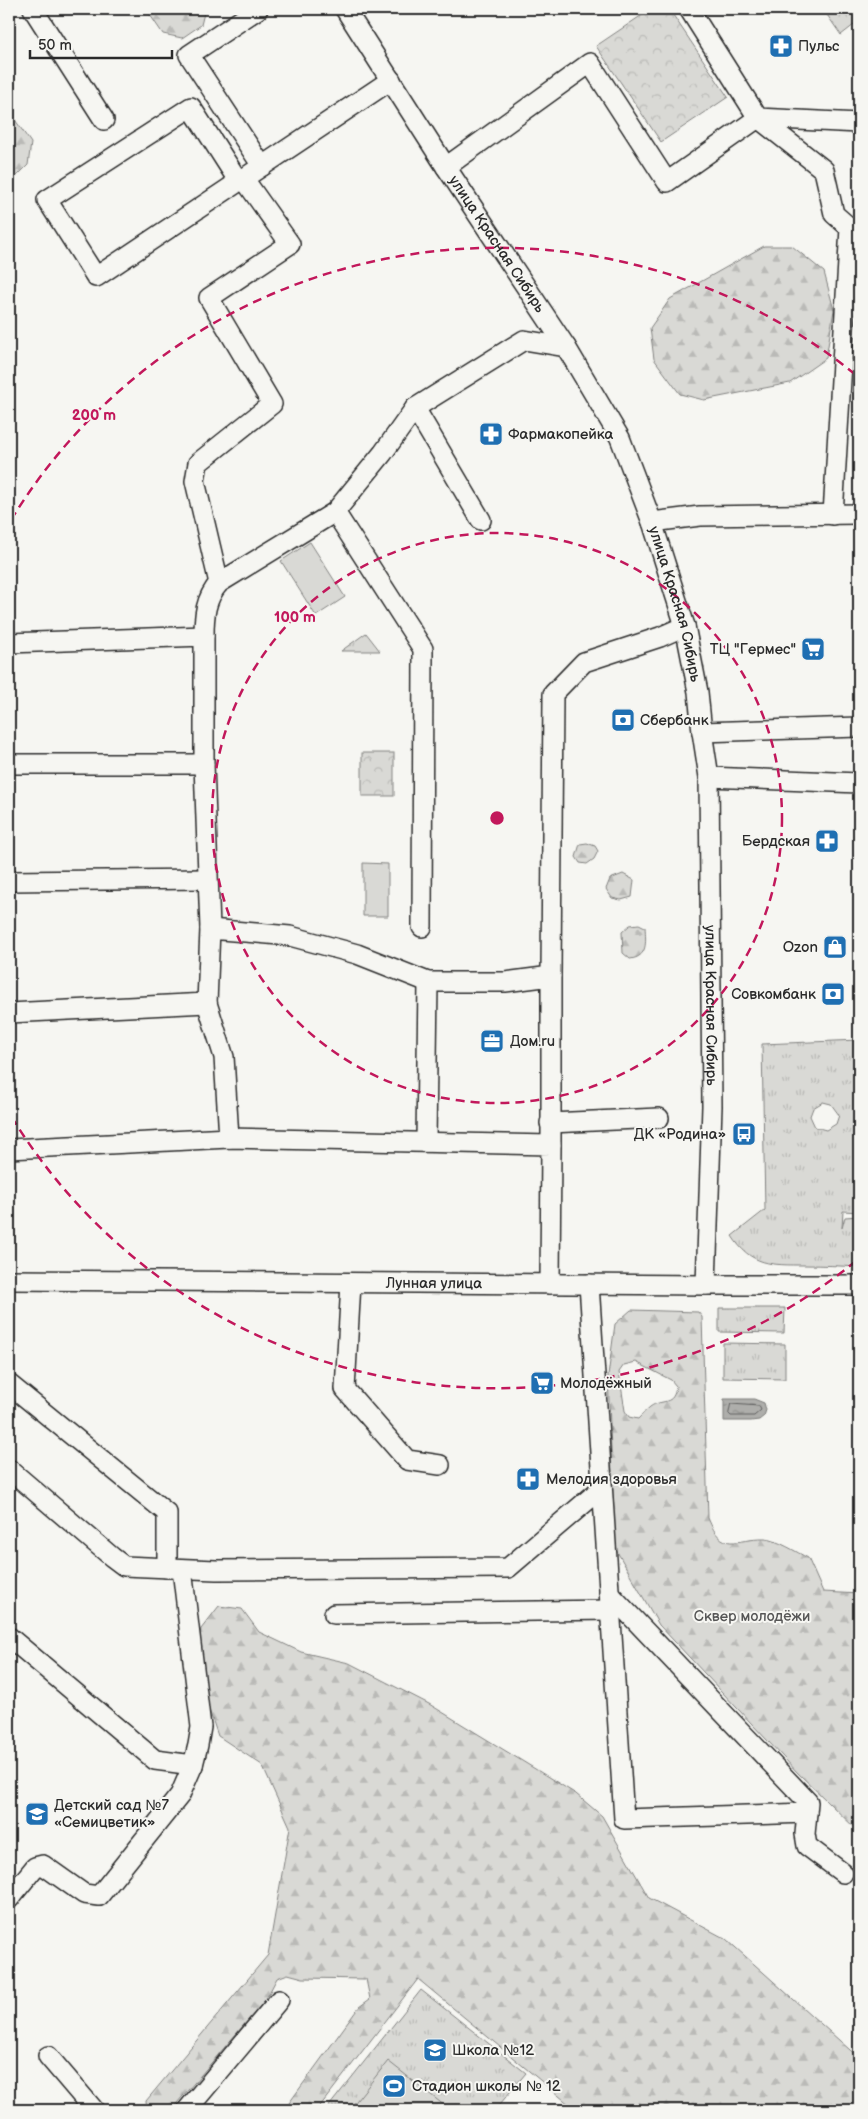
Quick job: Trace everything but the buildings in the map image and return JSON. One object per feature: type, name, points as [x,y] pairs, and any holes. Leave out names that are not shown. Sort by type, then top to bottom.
[{"type":"street","points":[[33,9],[104,120]]},
{"type":"street","points":[[258,9],[189,55],[262,166]]},
{"type":"street","name":"улица Красная Сибирь","points":[[345,9],[446,167],[566,347],[620,438],[652,522],[685,626],[698,692],[709,778],[712,1106],[706,1286]]},
{"type":"street","points":[[689,9],[758,118],[824,170],[834,214],[850,228],[833,514]]},
{"type":"street","points":[[446,167],[590,63],[667,182],[758,118],[859,123]]},
{"type":"street","points":[[218,583],[195,481],[198,463],[272,404],[209,298],[290,244],[242,180],[191,108],[47,200],[96,277],[242,180],[391,80]]},
{"type":"street","points":[[229,1138],[224,1057],[207,1003],[210,929],[204,764],[204,636],[206,606],[210,593],[218,583],[336,512],[383,453],[415,408],[524,340],[566,347]]},
{"type":"street","points":[[415,408],[481,520]]},
{"type":"street","points":[[336,512],[423,648],[422,927]]},
{"type":"street","points":[[652,522],[700,516],[859,514]]},
{"type":"street","points":[[550,1284],[553,694],[584,662],[660,637],[685,626]]},
{"type":"street","points":[[9,643],[204,636]]},
{"type":"street","points":[[702,732],[859,727]]},
{"type":"street","points":[[9,764],[204,764]]},
{"type":"street","points":[[709,778],[859,783]]},
{"type":"street","points":[[9,881],[207,879]]},
{"type":"street","points":[[210,929],[290,936],[357,954],[428,982],[505,982],[551,976]]},
{"type":"street","points":[[426,1142],[428,982]]},
{"type":"street","points":[[9,1013],[207,1003]]},
{"type":"street","points":[[550,1123],[659,1118]]},
{"type":"street","points":[[9,1148],[229,1138],[551,1145]]},
{"type":"street","name":"Лунная улица","points":[[9,1280],[706,1286],[859,1285]]},
{"type":"street","points":[[351,1283],[345,1389],[407,1460],[440,1465]]},
{"type":"street","points":[[590,1284],[624,1819],[807,1813]]},
{"type":"street","points":[[9,1384],[167,1513],[174,1568],[201,1727],[193,1765],[180,1795],[99,1896],[84,1894],[43,1865],[35,1867],[9,1899]]},
{"type":"street","points":[[9,1469],[124,1566],[174,1568],[508,1568],[602,1488]]},
{"type":"street","points":[[334,1614],[610,1602],[808,1802],[805,1834],[807,1846],[843,1873]]},
{"type":"street","points":[[9,1637],[155,1760],[193,1765]]},
{"type":"street","points":[[187,2110],[279,2000]]},
{"type":"street","points":[[48,2056],[94,2110]]},
{"type":"green space","points":[[146,9],[205,9],[201,25],[182,38],[163,34]]},
{"type":"green space","points":[[651,9],[669,9],[728,97],[661,142],[596,46]]},
{"type":"green space","points":[[823,9],[859,9],[859,21],[841,35]]},
{"type":"green space","points":[[9,111],[31,143],[28,165],[10,183]]},
{"type":"green space","points":[[764,246],[792,246],[824,272],[834,310],[826,358],[790,383],[704,400],[680,394],[654,359],[650,328],[670,299]]},
{"type":"green space","points":[[310,542],[345,597],[316,616],[281,561]]},
{"type":"green space","points":[[366,633],[380,651],[341,651]]},
{"type":"green space","points":[[362,753],[394,753],[394,796],[362,796]]},
{"type":"green space","points":[[587,843],[595,846],[598,851],[594,859],[587,864],[580,863],[576,857],[580,844]]},
{"type":"green space","points":[[363,863],[388,864],[388,916],[363,916]]},
{"type":"green space","points":[[623,874],[634,880],[632,897],[621,900],[612,898],[606,889],[610,879]]},
{"type":"green space","points":[[639,924],[645,927],[645,948],[636,958],[630,959],[623,953],[622,932],[630,925]]},
{"type":"green space","points":[[859,1040],[859,1212],[843,1211],[842,1228],[845,1217],[859,1216],[859,1267],[782,1265],[763,1262],[747,1253],[732,1236],[765,1210],[762,1044]],"holes":[[[823,1102],[831,1104],[839,1115],[836,1124],[826,1130],[815,1127],[810,1116],[813,1108]]]},
{"type":"green space","points":[[719,1308],[785,1308],[784,1333],[719,1332]]},
{"type":"green space","name":"Сквер молодёжи","points":[[631,1310],[698,1312],[702,1317],[708,1518],[714,1529],[719,1537],[725,1541],[738,1542],[765,1539],[781,1544],[808,1558],[823,1592],[859,1594],[859,1832],[798,1773],[659,1625],[615,1548],[608,1376],[615,1324]],"holes":[[[636,1362],[671,1380],[676,1386],[675,1393],[670,1400],[654,1404],[638,1419],[629,1417],[625,1411],[619,1372],[624,1365]]]},
{"type":"green space","points":[[723,1343],[785,1344],[785,1379],[723,1378]]},
{"type":"green space","points":[[219,1606],[242,1609],[259,1632],[301,1652],[349,1663],[429,1704],[576,1794],[602,1816],[649,1898],[726,1939],[859,2058],[859,2110],[576,2110],[418,1979],[317,2110],[284,2110],[359,2007],[370,1999],[366,1979],[303,1978],[288,1974],[277,1978],[266,1999],[171,2110],[147,2110],[146,2101],[268,1955],[290,1827],[262,1765],[218,1736],[194,1666],[201,1629]]},
{"type":"green space","name":"Школа №12","points":[[421,1990],[526,2073],[495,2110],[326,2110]]},
{"type":"green space","name":"Стадион школы № 12","points":[[388,2061],[450,2110],[349,2110]]},
{"type":"water","points":[[724,1399],[754,1399],[764,1403],[766,1410],[764,1416],[759,1420],[751,1421],[724,1421]]},
{"type":"place","name":"Пульс","points":[[781,46]]},
{"type":"place","name":"Фармакопейка","points":[[491,434]]},
{"type":"place","name":"ТЦ \"Гермес\"","points":[[813,649]]},
{"type":"place","name":"Сбербанк","points":[[623,720]]},
{"type":"place","name":"Бердская","points":[[827,841]]},
{"type":"place","name":"Ozon","points":[[835,947]]},
{"type":"place","name":"Совкомбанк","points":[[833,994]]},
{"type":"place","name":"Дом.ru","points":[[492,1041]]},
{"type":"place","name":"ДК «Родина»","points":[[744,1134]]},
{"type":"place","name":"Молодёжный","points":[[542,1383]]},
{"type":"place","name":"Мелодия здоровья","points":[[528,1479]]},
{"type":"place","name":"Детский сад №7 «Семицветик»","points":[[37,1814]]},
{"type":"place","name":"Школа №12","points":[[435,2050]]},
{"type":"place","name":"Стадион школы № 12","points":[[394,2086]]}]
